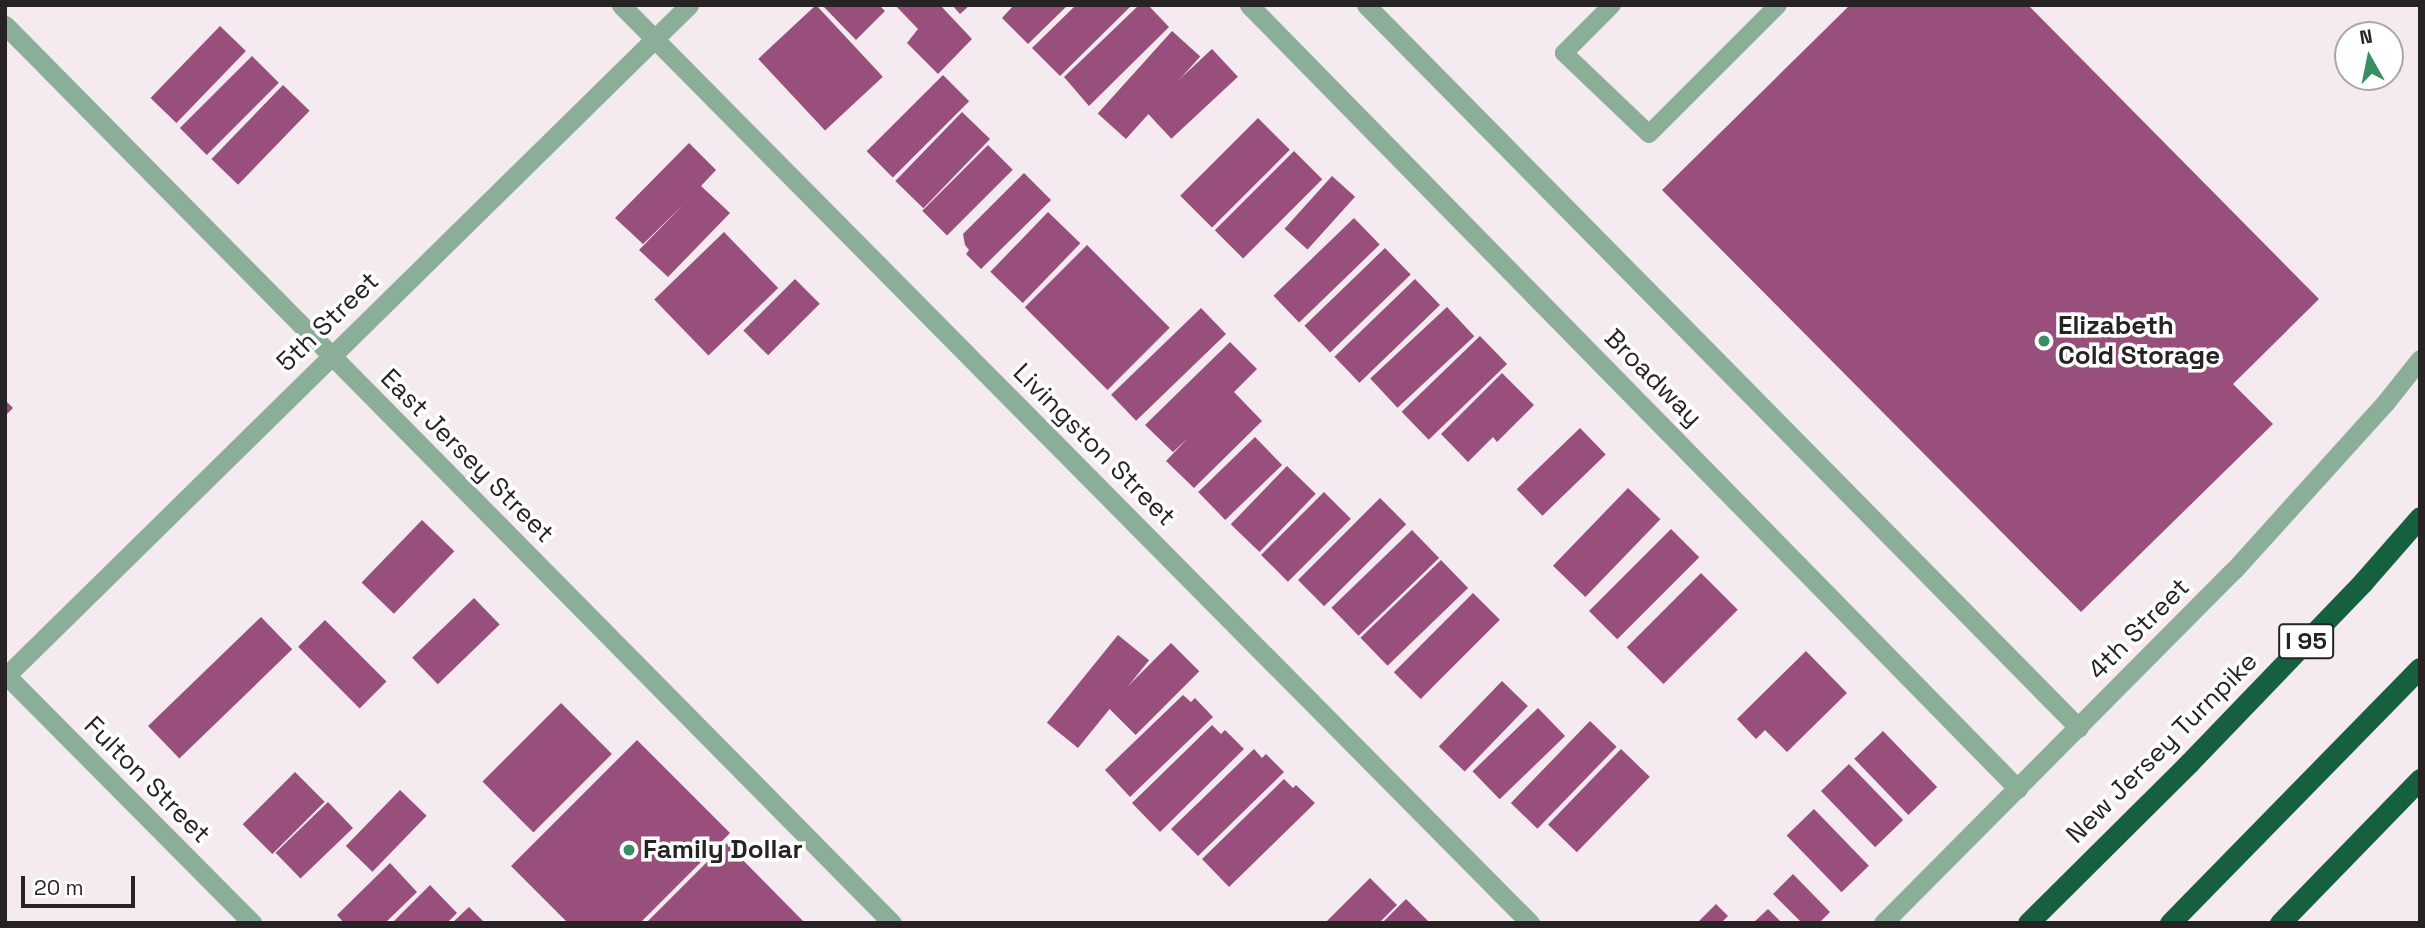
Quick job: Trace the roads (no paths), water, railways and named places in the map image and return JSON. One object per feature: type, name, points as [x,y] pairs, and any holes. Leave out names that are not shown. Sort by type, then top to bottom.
[{"type":"highway","name":"New Jersey Turnpike","points":[[2028,923],[2189,763],[2363,582],[2420,517]]},
{"type":"highway","points":[[2170,923],[2420,668]]},
{"type":"highway","points":[[2280,923],[2420,779]]},
{"type":"street","name":"Livingston Street","points":[[621,5],[1530,923]]},
{"type":"street","name":"5th Street","points":[[6,676],[689,5]]},
{"type":"street","name":"Broadway","points":[[1249,5],[2018,789]]},
{"type":"street","points":[[1366,5],[2079,727]]},
{"type":"street","name":"East Jersey Street","points":[[5,25],[892,923]]},
{"type":"street","name":"4th Street","points":[[1883,923],[2234,570],[2385,403],[2420,359]]},
{"type":"street","name":"Fulton Street","points":[[6,676],[252,923]]},
{"type":"lane","points":[[1612,5],[1564,53],[1649,134],[1778,5]]},
{"type":"place","name":"Elizabeth Cold Storage","points":[[2044,341]]},
{"type":"place","name":"Family Dollar","points":[[629,850]]}]
